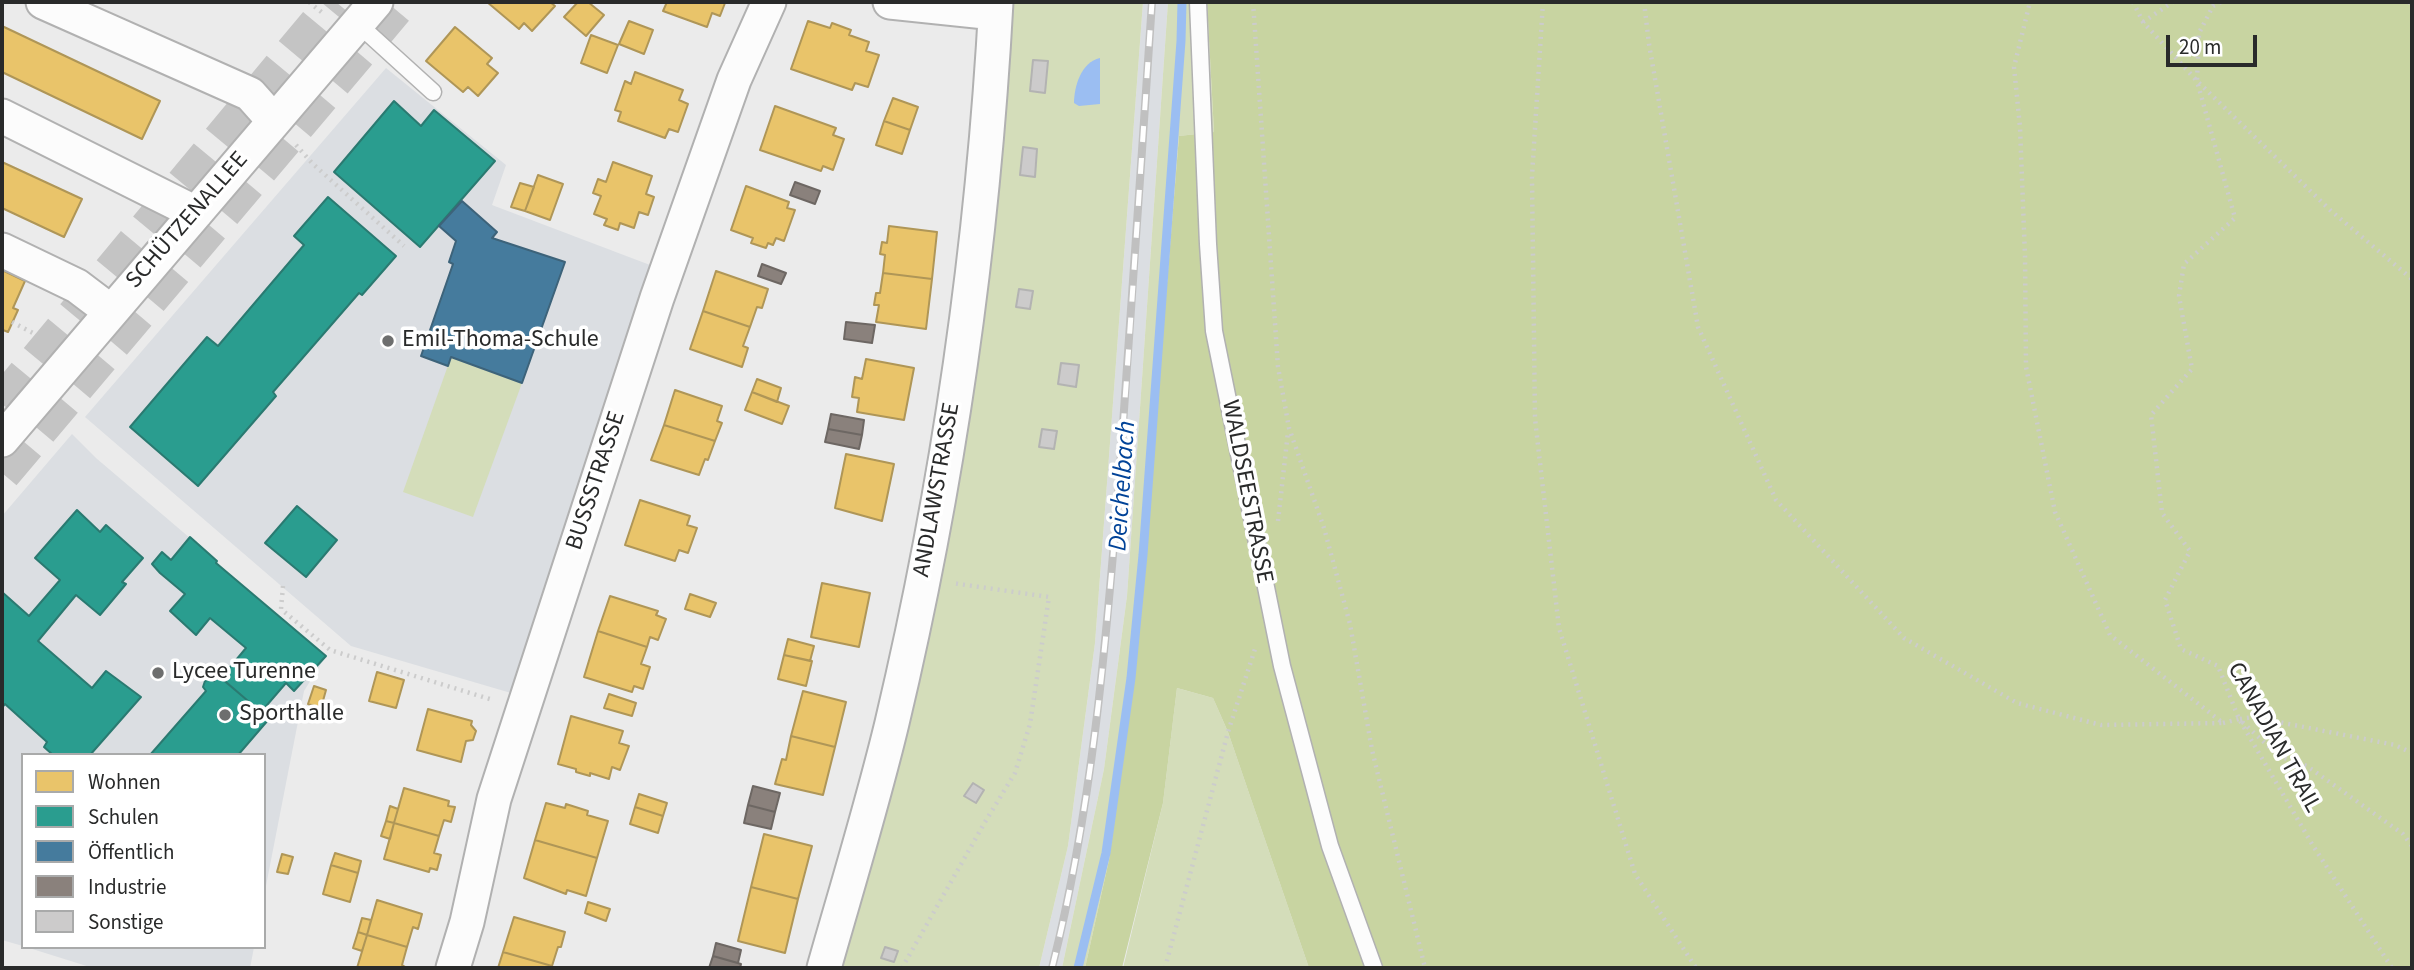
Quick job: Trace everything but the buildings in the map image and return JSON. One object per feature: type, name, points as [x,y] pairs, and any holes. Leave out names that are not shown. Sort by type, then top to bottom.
[{"type":"street","points":[[43,2],[250,94],[274,121]]},
{"type":"street","name":"BUSSSTRASSE","points":[[453,968],[467,922],[494,799],[657,298],[734,80],[769,2]]},
{"type":"street","points":[[890,2],[995,8]]},
{"type":"street","name":"ANDLAWSTRASSE","points":[[824,968],[891,725],[939,496],[963,349],[980,209],[995,8]]},
{"type":"street","name":"SCHÜTZENALLEE","points":[[2,440],[367,12]]},
{"type":"street","points":[[2,116],[196,213]]},
{"type":"street","points":[[2,250],[77,286],[110,311]]},
{"type":"lane","name":"WALDSEESTRASSE","points":[[1198,2],[1214,331],[1269,608],[1330,846],[1374,968]]},
{"type":"lane","points":[[367,12],[433,92]]},
{"type":"path","points":[[1253,2],[1280,379],[1289,428],[1324,528],[1350,624],[1375,762],[1425,968]]},
{"type":"path","points":[[1543,2],[1532,176],[1535,419],[1559,628],[1634,874],[1696,968]]},
{"type":"path","points":[[1644,2],[1698,327],[1776,500],[1904,638],[2017,703],[2101,725],[2223,723],[2253,717],[2395,746],[2412,754]]},
{"type":"path","points":[[2030,2],[2014,67],[2021,153],[2026,367],[2055,512],[2110,635],[2223,723]]},
{"type":"path","points":[[2133,2],[2143,22],[2197,81],[2330,210],[2412,279]]},
{"type":"path","points":[[2143,22],[2173,2]]},
{"type":"path","name":"CANADIAN TRAIL","points":[[2221,2],[2213,6],[2199,33],[2197,81],[2235,218],[2184,264],[2179,296],[2192,369],[2151,415],[2162,513],[2190,551],[2165,600],[2181,649],[2218,666],[2238,719],[2312,844],[2392,968]]},
{"type":"path","points":[[2409,2],[2412,6]]},
{"type":"path","points":[[274,121],[313,164],[404,246]]},
{"type":"path","points":[[12,322],[35,334]]},
{"type":"path","points":[[902,968],[1015,773],[1030,724],[1049,597],[923,578]]},
{"type":"path","points":[[283,586],[281,609],[330,650],[523,708]]},
{"type":"path","points":[[1165,968],[1228,732],[1269,608]]},
{"type":"path","points":[[2238,719],[2279,756],[2307,766],[2403,834],[2412,846]]},
{"type":"shaded area","points":[[1143,2],[1168,2],[1127,596],[1104,769],[1062,968],[1039,968],[1068,846],[1095,643]]},
{"type":"shaded area","name":"Emil-Thoma-Schule","points":[[386,68],[506,165],[492,205],[650,265],[511,693],[351,646],[85,417]]},
{"type":"shaded area","name":"Lycee Turenne","points":[[72,434],[96,458],[217,561],[216,563],[326,656],[304,691],[266,886],[266,753],[21,753],[21,945],[2,940],[2,516]]},
{"type":"shaded area","points":[[32,949],[254,949],[250,968],[93,968]]},
{"type":"green space","points":[[1008,2],[1143,2],[1095,643],[1068,846],[1039,968],[841,968],[900,763],[894,761]]},
{"type":"green space","points":[[1168,2],[1207,2],[1214,132],[1179,136],[1136,664],[1109,860],[1085,968],[1062,968],[1104,769],[1127,596]]},
{"type":"green space","points":[[1207,2],[2412,2],[2412,968],[1309,968],[1228,732],[1213,698],[1177,688],[1163,803],[1122,968],[1085,968],[1109,860],[1136,664],[1179,136],[1214,132]]},
{"type":"green space","points":[[451,357],[522,383],[473,517],[403,492]]},
{"type":"green space","points":[[1177,688],[1213,698],[1228,732],[1309,968],[1123,968],[1163,803]]},
{"type":"water","points":[[1100,58],[1100,104],[1079,106],[1074,103],[1080,76],[1088,64]]},
{"type":"waterway","name":"Deichelbach","points":[[1078,968],[1106,853],[1131,678],[1143,555],[1182,2]]},
{"type":"tunnel","points":[[2,404],[336,2]]},
{"type":"tunnel","points":[[2,473],[400,2]]},
{"type":"railway","points":[[1052,968],[1078,848],[1103,665],[1119,482],[1152,2]]},
{"type":"place","name":"Emil-Thoma-Schule","points":[[388,341]]},
{"type":"place","name":"Lycee Turenne","points":[[158,673]]},
{"type":"place","name":"Sporthalle","points":[[225,715]]}]
